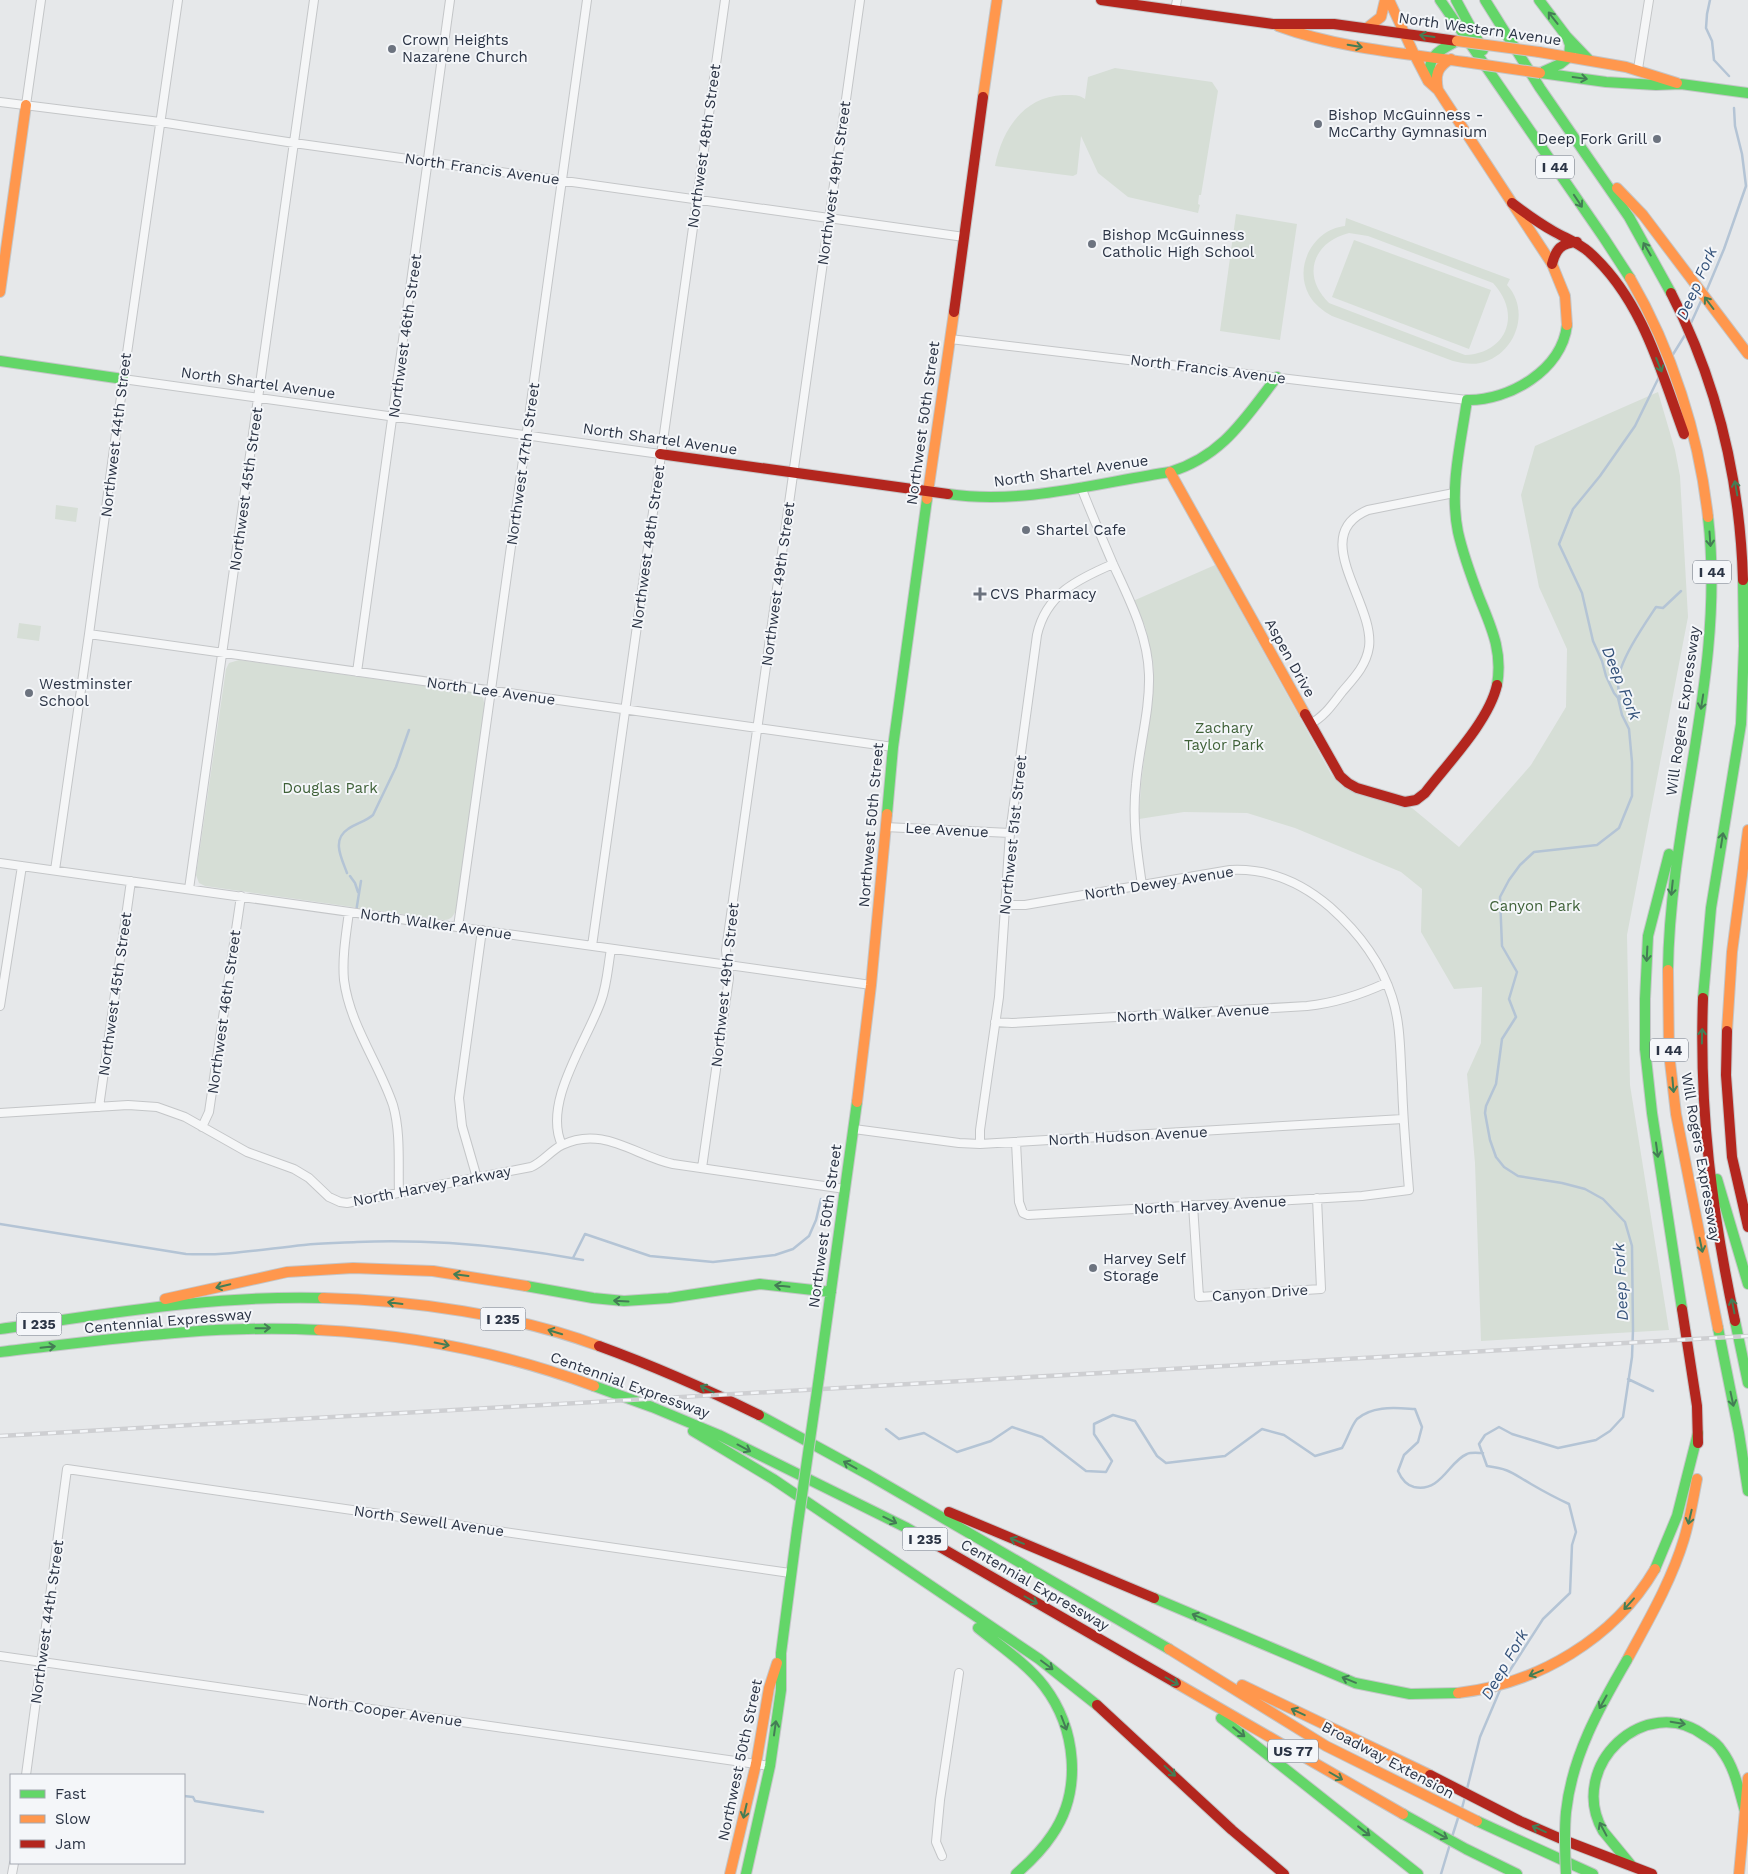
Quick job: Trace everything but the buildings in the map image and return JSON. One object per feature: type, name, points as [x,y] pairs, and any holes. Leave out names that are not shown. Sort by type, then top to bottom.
[{"type":"main road","name":"Northwest 50th Street","points":[[746,1874],[770,1766],[780,1690],[781,1653],[790,1573],[854,1129],[871,985],[893,747],[997,0]]},
{"type":"main road","name":"North Western Avenue","points":[[1100,0],[1176,5],[1273,24],[1308,37],[1359,47],[1548,72],[1606,82],[1649,85],[1681,84],[1748,93]]},
{"type":"main road","points":[[1368,28],[1381,17],[1385,0]]},
{"type":"main road","points":[[1390,0],[1428,81],[1438,90],[1552,264],[1562,283],[1568,311],[1565,337],[1558,352],[1540,371],[1511,392],[1486,400],[1467,400],[1454,493]]},
{"type":"main road","name":"Will Rogers Expressway","points":[[1440,0],[1624,269],[1653,322],[1683,400],[1694,441],[1704,490],[1712,565],[1712,616],[1708,662],[1677,849],[1669,924],[1666,973],[1668,1039],[1682,1152],[1739,1433],[1748,1491]]},
{"type":"main road","points":[[1456,0],[1514,107]]},
{"type":"main road","name":"Will Rogers Expressway","points":[[1485,0],[1508,39],[1636,230],[1671,291],[1704,366],[1726,441],[1740,510],[1747,576],[1747,656],[1741,721],[1717,868],[1705,969],[1702,1042],[1704,1120],[1719,1237],[1748,1383]]},
{"type":"main road","points":[[1539,0],[1567,37],[1589,60]]},
{"type":"main road","name":"North Western Avenue","points":[[1273,24],[1309,22],[1368,28],[1453,42],[1539,52],[1638,69],[1658,74],[1681,84]]},
{"type":"main road","points":[[1548,72],[1569,57],[1570,50],[1567,37]]},
{"type":"main road","points":[[1428,81],[1429,64],[1432,57],[1437,50],[1453,42]]},
{"type":"main road","points":[[1438,90],[1437,70],[1451,59]]},
{"type":"main road","points":[[0,292],[26,105]]},
{"type":"main road","points":[[1588,159],[1643,215],[1748,354]]},
{"type":"main road","points":[[1512,203],[1551,230],[1577,242],[1598,259],[1627,297],[1659,364],[1704,490]]},
{"type":"main road","points":[[1552,264],[1555,252],[1560,246],[1565,242],[1577,242]]},
{"type":"main road","name":"North Shartel Avenue","points":[[0,361],[123,379]]},
{"type":"main road","name":"North Shartel Avenue","points":[[660,454],[928,492],[967,497],[997,498],[1081,487],[1170,472],[1191,466],[1204,460],[1217,450],[1277,377]]},
{"type":"main road","name":"Aspen Drive","points":[[1170,472],[1340,776],[1357,788],[1405,802],[1416,800],[1425,793],[1484,717],[1492,704],[1499,676],[1497,644],[1461,545],[1456,525],[1454,493]]},
{"type":"main road","points":[[1566,1874],[1563,1838],[1569,1786],[1578,1755],[1590,1726],[1657,1606],[1674,1569],[1684,1539],[1697,1478],[1697,1406],[1652,1114],[1645,1032],[1648,936],[1690,770]]},
{"type":"main road","points":[[1748,830],[1737,893],[1728,977],[1726,1043],[1727,1098],[1732,1158],[1748,1228]]},
{"type":"main road","points":[[1707,1145],[1748,1284]]},
{"type":"main road","points":[[78,1318],[288,1272],[327,1269],[433,1271],[593,1298],[624,1301],[669,1298],[760,1284],[831,1292]]},
{"type":"main road","name":"Centennial Expressway","points":[[0,1328],[192,1304],[254,1299],[301,1298],[383,1301],[479,1314],[552,1331],[650,1364],[696,1383],[749,1409],[893,1489],[1178,1654]]},
{"type":"main road","name":"Centennial Expressway","points":[[0,1352],[187,1331],[286,1328],[355,1332],[433,1342],[509,1358],[548,1369],[652,1407],[719,1435],[907,1528],[1187,1690]]},
{"type":"main road","points":[[652,1407],[773,1479],[1039,1659],[1081,1691],[1137,1740],[1242,1839],[1284,1874]]},
{"type":"main road","points":[[893,1489],[1355,1683],[1396,1692],[1441,1695],[1490,1688],[1519,1680],[1549,1667],[1579,1650],[1616,1618],[1633,1600],[1658,1565],[1682,1504],[1698,1434]]},
{"type":"main road","points":[[891,1559],[1016,1658],[1044,1686],[1065,1722],[1073,1758],[1072,1780],[1066,1806],[1049,1843],[1034,1860],[1016,1874]]},
{"type":"main road","name":"Northwest 50th Street","points":[[730,1874],[756,1764],[769,1688],[781,1653]]},
{"type":"main road","points":[[1178,1654],[1421,1770],[1520,1820],[1652,1874]]},
{"type":"main road","name":"Broadway Extension","points":[[1178,1654],[1329,1748],[1512,1839],[1593,1874]]},
{"type":"main road","points":[[1187,1690],[1418,1874]]},
{"type":"main road","name":"US 77","points":[[1187,1690],[1398,1811],[1517,1874]]},
{"type":"main road","points":[[1633,1867],[1607,1837],[1600,1825],[1594,1800],[1594,1785],[1602,1759],[1610,1748],[1629,1732],[1651,1724],[1669,1722],[1688,1725],[1710,1737],[1718,1745],[1730,1764],[1745,1811]]},
{"type":"main road","points":[[1739,1874],[1748,1778]]},
{"type":"street","points":[[26,105],[41,0]]},
{"type":"street","name":"Northwest 44th Street","points":[[55,870],[178,0]]},
{"type":"street","name":"Northwest 45th Street","points":[[189,889],[314,0]]},
{"type":"street","name":"Northwest 46th Street","points":[[357,672],[394,416],[450,0]]},
{"type":"street","name":"Northwest 47th Street","points":[[458,927],[587,0]]},
{"type":"street","name":"Northwest 48th Street","points":[[592,946],[725,0]]},
{"type":"street","name":"Northwest 49th Street","points":[[702,1168],[728,978],[726,950],[860,0]]},
{"type":"street","points":[[1638,69],[1649,0]]},
{"type":"street","name":"North Francis Avenue","points":[[0,102],[160,122],[294,143],[964,236]]},
{"type":"street","name":"North Francis Avenue","points":[[950,339],[1467,400]]},
{"type":"street","name":"North Shartel Avenue","points":[[123,379],[660,454]]},
{"type":"street","points":[[1081,487],[1139,624],[1144,641],[1149,674],[1148,696],[1134,809],[1136,847],[1142,885]]},
{"type":"street","points":[[1310,724],[1321,718],[1360,670],[1369,646],[1369,633],[1366,621],[1341,546],[1342,535],[1348,523],[1357,514],[1368,510],[1454,493]]},
{"type":"street","name":"Northwest 51st Street","points":[[980,1144],[980,1130],[1001,967],[1010,833],[1039,624],[1063,591],[1081,578],[1113,564]]},
{"type":"street","name":"North Lee Avenue","points":[[89,634],[893,747]]},
{"type":"street","name":"Lee Avenue","points":[[885,827],[1010,833]]},
{"type":"street","name":"North Walker Avenue","points":[[0,862],[871,985]]},
{"type":"street","points":[[0,1006],[22,866]]},
{"type":"street","name":"North Dewey Avenue","points":[[1005,905],[1024,905],[1230,870],[1246,869],[1267,872],[1285,878],[1320,898],[1358,936],[1372,956],[1392,997],[1398,1025],[1409,1190]]},
{"type":"street","name":"Northwest 45th Street","points":[[99,1106],[131,881]]},
{"type":"street","name":"Northwest 46th Street","points":[[202,1127],[209,1112],[241,896]]},
{"type":"street","points":[[349,912],[344,957],[346,990],[352,1014],[385,1085],[395,1114],[399,1193]]},
{"type":"street","points":[[477,1178],[462,1126],[459,1098],[482,930]]},
{"type":"street","points":[[562,1145],[557,1133],[560,1100],[571,1069],[601,1001],[611,949]]},
{"type":"street","name":"North Walker Avenue","points":[[995,1022],[1012,1024],[1328,1004],[1347,999],[1386,983]]},
{"type":"street","name":"North Harvey Parkway","points":[[0,1113],[99,1106],[138,1105],[157,1107],[175,1113],[247,1152],[294,1169],[309,1178],[329,1197],[340,1202],[356,1202],[531,1168],[562,1145],[581,1140],[606,1139],[663,1162],[845,1189]]},
{"type":"street","name":"North Hudson Avenue","points":[[854,1129],[980,1144],[1404,1119]]},
{"type":"street","name":"North Harvey Avenue","points":[[1016,1142],[1019,1202],[1023,1213],[1028,1215],[1362,1196],[1409,1190]]},
{"type":"street","name":"Canyon Drive","points":[[1193,1205],[1199,1297],[1321,1289],[1317,1198]]},
{"type":"street","name":"Northwest 44th Street","points":[[26,1774],[67,1469]]},
{"type":"street","name":"North Sewell Avenue","points":[[67,1469],[790,1573]]},
{"type":"street","name":"North Cooper Avenue","points":[[0,1656],[770,1766]]},
{"type":"street","points":[[942,1856],[936,1842],[940,1800],[959,1673]]},
{"type":"green space","points":[[1115,68],[1212,82],[1218,91],[1201,195],[1199,195],[1198,204],[1200,205],[1198,213],[1128,197],[1098,173],[1081,136],[1077,174],[1073,176],[995,166],[998,153],[1009,128],[1026,109],[1036,102],[1049,97],[1072,95],[1085,99],[1088,77]]},
{"type":"green space","points":[[1236,214],[1297,224],[1280,340],[1220,331]]},
{"type":"green space","points":[[1346,218],[1510,279],[1507,285],[1514,296],[1518,308],[1518,320],[1516,332],[1510,342],[1502,352],[1492,359],[1477,364],[1463,363],[1453,361],[1325,312],[1309,295],[1305,284],[1305,261],[1309,251],[1324,234],[1345,226]],"holes":[[[1349,233],[1368,236],[1493,283],[1502,295],[1507,307],[1508,319],[1506,330],[1500,340],[1479,353],[1465,355],[1329,303],[1320,293],[1315,282],[1315,261],[1319,252],[1337,237]]]},
{"type":"green space","points":[[1354,240],[1491,290],[1469,349],[1332,297]]},
{"type":"green space","name":"Canyon Park","points":[[1658,392],[1675,450],[1680,476],[1688,617],[1627,935],[1630,1085],[1669,1330],[1481,1341],[1475,1163],[1467,1074],[1481,1043],[1482,987],[1454,989],[1421,932],[1422,889],[1401,872],[1295,828],[1247,813],[1184,812],[1139,819],[1141,784],[1154,679],[1153,661],[1145,626],[1133,601],[1215,565],[1331,774],[1341,785],[1412,808],[1459,847],[1531,765],[1566,707],[1567,649],[1539,587],[1521,495],[1535,446]]},
{"type":"green space","points":[[56,505],[78,508],[76,522],[55,519]]},
{"type":"green space","points":[[19,623],[41,626],[39,641],[17,638]]},
{"type":"green space","name":"Douglas Park","points":[[239,660],[476,693],[483,698],[485,706],[456,909],[452,917],[444,920],[205,886],[199,883],[196,875],[226,669],[229,663]]},
{"type":"waterway","name":"Deep Fork","points":[[1710,0],[1706,28],[1712,41],[1714,60],[1729,76]]},
{"type":"waterway","name":"Deep Fork","points":[[1706,292],[1724,249],[1746,186],[1742,154],[1735,126],[1734,108]]},
{"type":"waterway","name":"Deep Fork","points":[[1691,323],[1701,301]]},
{"type":"waterway","name":"Deep Fork","points":[[1672,356],[1685,335]]},
{"type":"waterway","name":"Deep Fork","points":[[1505,1678],[1543,1619],[1570,1593],[1572,1545],[1576,1532],[1569,1504],[1510,1472],[1487,1466],[1479,1444],[1485,1435],[1499,1427],[1512,1434],[1558,1448],[1596,1440],[1610,1431],[1623,1417],[1632,1357],[1633,1330],[1632,1246],[1625,1222],[1603,1199],[1585,1189],[1562,1183],[1518,1176],[1504,1167],[1496,1157],[1490,1140],[1485,1113],[1486,1106],[1496,1084],[1502,1039],[1516,1017],[1509,999],[1517,972],[1502,946],[1500,897],[1520,865],[1534,852],[1597,845],[1619,828],[1632,796],[1632,762],[1629,729],[1622,715],[1618,698],[1606,676],[1593,641],[1582,593],[1559,544],[1573,509],[1600,476],[1635,426],[1659,377]]},
{"type":"waterway","points":[[1620,699],[1619,673],[1633,643],[1656,607],[1663,608],[1681,591]]},
{"type":"waterway","points":[[347,873],[339,850],[340,839],[348,829],[373,815],[396,767],[409,730]]},
{"type":"waterway","points":[[350,876],[358,892]]},
{"type":"waterway","points":[[356,912],[361,881]]},
{"type":"waterway","points":[[573,1258],[585,1234],[650,1256],[713,1262],[775,1255],[793,1249],[809,1236],[816,1220],[821,1199]]},
{"type":"waterway","points":[[0,1224],[186,1254],[231,1253],[323,1243],[385,1241],[499,1247],[583,1260]]},
{"type":"waterway","points":[[1628,1379],[1653,1391]]},
{"type":"waterway","points":[[886,1429],[899,1439],[924,1433],[957,1452],[991,1441],[1012,1427],[1042,1437],[1086,1471],[1106,1472],[1112,1461],[1094,1434],[1094,1424],[1113,1415],[1135,1421],[1157,1456],[1166,1463],[1225,1456],[1262,1429],[1284,1435],[1315,1456],[1342,1448],[1357,1419],[1370,1411],[1400,1408],[1415,1409],[1422,1427],[1418,1442],[1404,1455],[1398,1471],[1402,1479],[1409,1485],[1423,1488],[1431,1485],[1469,1453],[1483,1453]]},
{"type":"waterway","name":"Deep Fork","points":[[1467,1789],[1480,1737],[1500,1690]]},
{"type":"waterway","points":[[185,1796],[193,1797],[195,1801],[263,1812]]},
{"type":"waterway","name":"Deep Fork","points":[[1462,1808],[1465,1797]]},
{"type":"waterway","name":"Deep Fork","points":[[1452,1837],[1458,1818]]},
{"type":"waterway","name":"Deep Fork","points":[[1441,1874],[1450,1844]]},
{"type":"railway","points":[[0,1436],[1748,1336]]},
{"type":"traffic: fast","points":[[1440,0],[1630,278]]},
{"type":"traffic: fast","points":[[1456,0],[1483,50]]},
{"type":"traffic: fast","points":[[1485,0],[1540,88],[1629,217],[1671,293]]},
{"type":"traffic: fast","points":[[1539,0],[1567,37],[1589,60]]},
{"type":"traffic: fast","points":[[1540,73],[1560,64],[1569,57],[1570,45],[1567,37]]},
{"type":"traffic: fast","points":[[1428,80],[1432,59],[1443,48],[1457,41]]},
{"type":"traffic: fast","points":[[1541,73],[1606,82],[1656,85],[1681,84],[1748,93]]},
{"type":"traffic: fast","points":[[1497,685],[1498,661],[1495,640],[1465,557],[1458,532],[1456,515],[1455,482],[1467,400],[1500,395],[1516,389],[1531,380],[1555,356],[1563,341],[1567,325]]},
{"type":"traffic: fast","points":[[0,361],[123,379]]},
{"type":"traffic: fast","points":[[948,494],[976,497],[1032,495],[1170,472],[1189,465],[1219,446],[1243,421],[1277,377]]},
{"type":"traffic: fast","points":[[887,814],[893,747],[927,499]]},
{"type":"traffic: fast","points":[[1668,970],[1671,913],[1678,856],[1704,688],[1710,631],[1712,574],[1708,517]]},
{"type":"traffic: fast","points":[[1703,998],[1711,908],[1741,724],[1744,646],[1743,580]]},
{"type":"traffic: fast","points":[[1669,854],[1648,936],[1645,1049],[1652,1113],[1682,1309]]},
{"type":"traffic: fast","points":[[819,1377],[857,1102]]},
{"type":"traffic: fast","points":[[1717,1179],[1748,1284]]},
{"type":"traffic: fast","points":[[526,1286],[593,1298],[624,1301],[669,1298],[760,1284],[831,1292]]},
{"type":"traffic: fast","points":[[0,1329],[120,1312],[242,1299],[323,1298]]},
{"type":"traffic: fast","points":[[1735,1321],[1748,1383]]},
{"type":"traffic: fast","points":[[1718,1328],[1739,1433],[1748,1491]]},
{"type":"traffic: fast","points":[[0,1352],[199,1331],[239,1329],[319,1330]]},
{"type":"traffic: fast","points":[[797,1530],[819,1377]]},
{"type":"traffic: fast","points":[[594,1386],[652,1407],[719,1435],[907,1528],[933,1543]]},
{"type":"traffic: fast","points":[[759,1415],[869,1475],[1169,1649]]},
{"type":"traffic: fast","points":[[693,1431],[773,1479],[1039,1659],[1097,1705]]},
{"type":"traffic: fast","points":[[1655,1569],[1677,1516],[1698,1433]]},
{"type":"traffic: fast","points":[[746,1874],[770,1766],[781,1690],[781,1653],[797,1530]]},
{"type":"traffic: fast","points":[[1154,1598],[1355,1683],[1410,1694],[1458,1693]]},
{"type":"traffic: fast","points":[[978,1628],[1021,1662],[1044,1686],[1055,1703],[1063,1721],[1072,1759],[1072,1779],[1062,1817],[1044,1846],[1016,1874]]},
{"type":"traffic: fast","points":[[1566,1874],[1566,1812],[1574,1771],[1597,1714],[1627,1660]]},
{"type":"traffic: fast","points":[[1221,1718],[1418,1874]]},
{"type":"traffic: fast","points":[[1631,1865],[1603,1831],[1594,1806],[1595,1782],[1603,1761],[1618,1742],[1637,1729],[1659,1723],[1682,1724],[1717,1744],[1730,1765],[1745,1811]]},
{"type":"traffic: fast","points":[[1403,1814],[1466,1849],[1517,1874]]},
{"type":"traffic: fast","points":[[1477,1821],[1593,1874]]},
{"type":"traffic: slow","points":[[983,97],[997,0]]},
{"type":"traffic: slow","points":[[1367,28],[1381,17],[1385,0]]},
{"type":"traffic: slow","points":[[1389,0],[1414,54]]},
{"type":"traffic: slow","points":[[1278,26],[1347,45],[1465,62]]},
{"type":"traffic: slow","points":[[1457,41],[1539,52]]},
{"type":"traffic: slow","points":[[1539,52],[1626,67],[1677,83]]},
{"type":"traffic: slow","points":[[1414,54],[1428,81],[1438,90],[1552,264],[1565,296],[1567,325]]},
{"type":"traffic: slow","points":[[1438,90],[1438,72],[1451,59]]},
{"type":"traffic: slow","points":[[1465,62],[1540,73]]},
{"type":"traffic: slow","points":[[0,292],[26,105]]},
{"type":"traffic: slow","points":[[1617,188],[1643,215],[1748,354]]},
{"type":"traffic: slow","points":[[1630,278],[1659,334],[1681,394],[1698,455],[1708,517]]},
{"type":"traffic: slow","points":[[927,499],[954,312]]},
{"type":"traffic: slow","points":[[1170,472],[1305,714]]},
{"type":"traffic: slow","points":[[857,1102],[871,985],[887,814]]},
{"type":"traffic: slow","points":[[1727,1031],[1732,952],[1748,830]]},
{"type":"traffic: slow","points":[[1668,970],[1669,1053],[1676,1114],[1718,1328]]},
{"type":"traffic: slow","points":[[165,1299],[287,1272],[353,1268],[433,1271],[526,1286]]},
{"type":"traffic: slow","points":[[323,1298],[392,1302],[463,1311],[533,1326],[599,1346]]},
{"type":"traffic: slow","points":[[319,1330],[354,1332],[424,1341],[493,1355],[594,1386]]},
{"type":"traffic: slow","points":[[1627,1660],[1673,1571],[1688,1524],[1697,1479]]},
{"type":"traffic: slow","points":[[1458,1693],[1516,1680],[1571,1654],[1618,1617],[1638,1594],[1655,1569]]},
{"type":"traffic: slow","points":[[1169,1649],[1326,1746],[1477,1821]]},
{"type":"traffic: slow","points":[[730,1874],[756,1764],[769,1688],[777,1663]]},
{"type":"traffic: slow","points":[[1176,1683],[1403,1814]]},
{"type":"traffic: slow","points":[[1242,1685],[1430,1775]]},
{"type":"traffic: slow","points":[[1739,1874],[1748,1778]]},
{"type":"traffic: jam","points":[[1101,0],[1273,24],[1334,24],[1457,41]]},
{"type":"traffic: jam","points":[[954,312],[983,97]]},
{"type":"traffic: jam","points":[[1512,203],[1543,225],[1589,252],[1623,291],[1648,337],[1684,434]]},
{"type":"traffic: jam","points":[[1552,264],[1555,254],[1563,245],[1577,242]]},
{"type":"traffic: jam","points":[[1671,293],[1701,361],[1723,433],[1737,506],[1743,580]]},
{"type":"traffic: jam","points":[[660,454],[948,494]]},
{"type":"traffic: jam","points":[[1305,714],[1340,776],[1357,788],[1405,802],[1416,800],[1425,793],[1456,755],[1486,713],[1497,685]]},
{"type":"traffic: jam","points":[[1703,998],[1702,1040],[1705,1121],[1714,1201],[1735,1321]]},
{"type":"traffic: jam","points":[[1727,1031],[1726,1075],[1732,1157],[1748,1227]]},
{"type":"traffic: jam","points":[[1682,1309],[1697,1406],[1698,1443]]},
{"type":"traffic: jam","points":[[599,1346],[680,1378],[759,1415]]},
{"type":"traffic: jam","points":[[949,1512],[1154,1598]]},
{"type":"traffic: jam","points":[[933,1543],[1176,1683]]},
{"type":"traffic: jam","points":[[1097,1705],[1232,1830],[1284,1874]]},
{"type":"traffic: jam","points":[[1430,1775],[1520,1821],[1652,1874]]},
{"type":"place","name":"Crown Heights Nazarene Church","points":[[392,49]]},
{"type":"place","name":"Bishop McGuinness - McCarthy Gymnasium","points":[[1318,124]]},
{"type":"place","name":"Deep Fork Grill","points":[[1657,139]]},
{"type":"place","name":"Bishop McGuinness Catholic High School","points":[[1092,244]]},
{"type":"place","name":"Shartel Cafe","points":[[1026,530]]},
{"type":"place","name":"CVS Pharmacy","points":[[980,594]]},
{"type":"place","name":"Westminster School","points":[[29,693]]},
{"type":"place","name":"Harvey Self Storage","points":[[1093,1268]]},
{"type":"park label","name":"Zachary Taylor Park","points":[[1224,736]]}]
